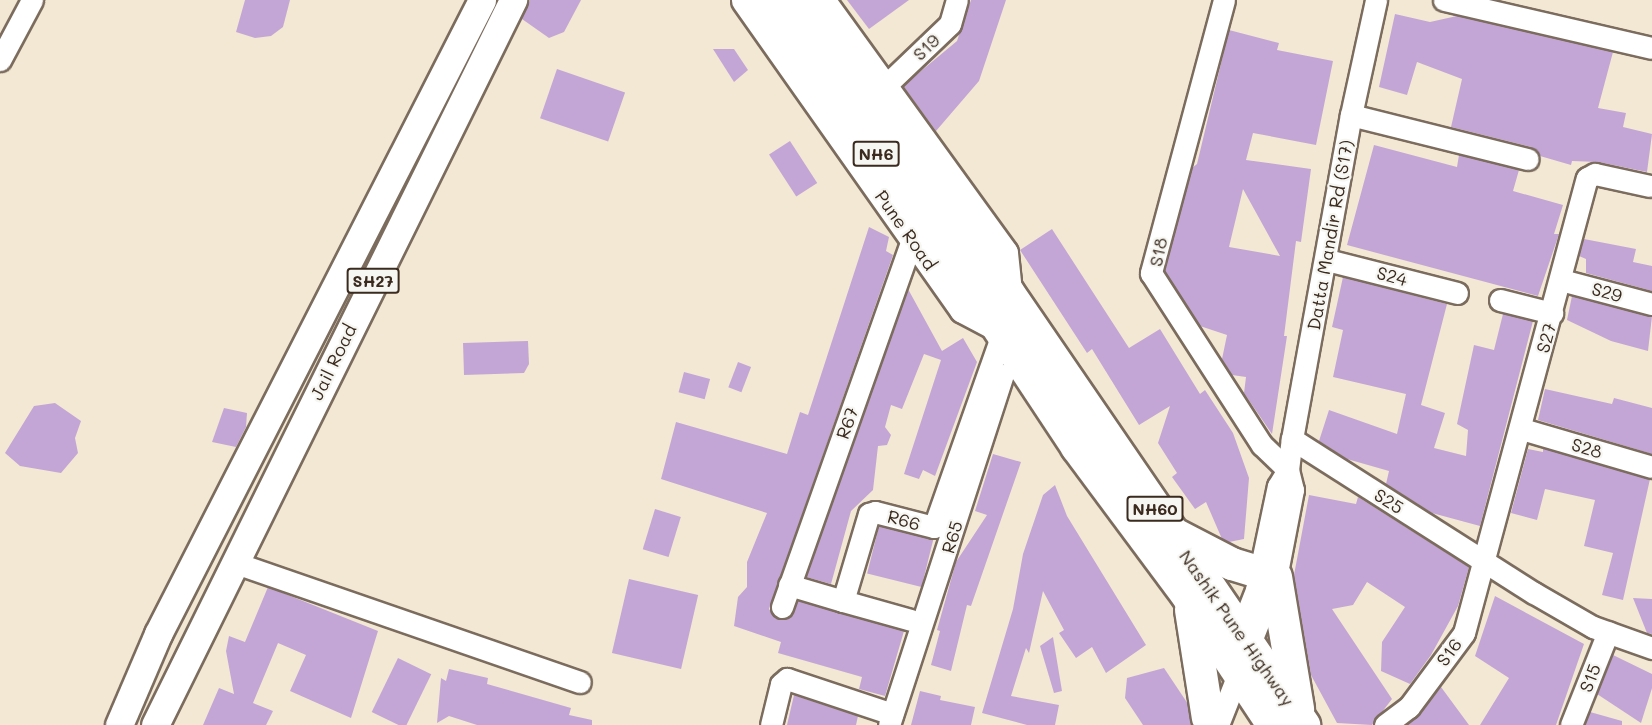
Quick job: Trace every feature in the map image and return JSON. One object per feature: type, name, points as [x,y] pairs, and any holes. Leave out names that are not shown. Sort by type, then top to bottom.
[{"type":"highway","name":"NH6","points":[[782,2],[1008,292]]},
{"type":"highway","name":"NH6","points":[[782,2],[1004,336]]},
{"type":"highway","name":"Nashik Pune Highway","points":[[1008,292],[1170,531],[1239,652]]},
{"type":"highway","name":"Nashik Pune Highway","points":[[1004,336],[1077,447],[1189,598],[1239,652],[1292,723]]},
{"type":"highway","points":[[1170,531],[1232,564],[1269,575],[1292,723]]},
{"type":"highway","points":[[1189,598],[1211,723]]},
{"type":"main road","points":[[119,725],[158,634],[482,0]]},
{"type":"main road","name":"Jail Road","points":[[155,725],[233,562],[513,0]]},
{"type":"main road","points":[[782,2],[884,87],[1004,253],[1008,292]]},
{"type":"main road","name":"Pune Road","points":[[782,2],[912,239],[963,309],[1004,336]]},
{"type":"street","points":[[0,60],[32,0]]},
{"type":"street","name":"S19","points":[[884,87],[950,24],[957,0]]},
{"type":"street","name":"S18","points":[[1224,0],[1151,273],[1262,445],[1288,470]]},
{"type":"street","name":"Datta Mandir Rd (S17)","points":[[1211,723],[1269,575],[1278,486],[1288,470],[1351,115],[1376,0]]},
{"type":"street","points":[[1444,0],[1652,48]]},
{"type":"street","points":[[1351,115],[1528,159]]},
{"type":"street","name":"S27","points":[[1486,562],[1589,175],[1650,186]]},
{"type":"street","name":"R67","points":[[782,607],[912,239]]},
{"type":"street","name":"S24","points":[[1327,260],[1457,293]]},
{"type":"street","name":"S29","points":[[1561,280],[1652,304]]},
{"type":"street","points":[[1500,300],[1552,313]]},
{"type":"street","name":"R65","points":[[890,720],[943,530],[1004,336]]},
{"type":"street","name":"S28","points":[[1522,429],[1652,467]]},
{"type":"street","name":"S25","points":[[1292,439],[1534,593],[1608,632],[1652,648]]},
{"type":"street","name":"R66","points":[[843,601],[869,514],[875,512],[943,530]]},
{"type":"street","points":[[233,562],[580,682]]},
{"type":"street","name":"S16","points":[[1385,725],[1409,707],[1464,633],[1486,562]]},
{"type":"street","points":[[789,585],[911,620]]},
{"type":"street","name":"S15","points":[[1571,725],[1608,632]]},
{"type":"street","points":[[771,725],[781,684],[787,679],[890,720]]},
{"type":"building","points":[[245,0],[290,0],[283,27],[271,36],[255,38],[236,32]]},
{"type":"building","points":[[530,0],[581,0],[564,32],[549,38],[522,19]]},
{"type":"building","points":[[847,0],[909,0],[869,29]]},
{"type":"building","points":[[971,0],[1006,0],[979,81],[936,131],[903,86],[957,41]]},
{"type":"building","points":[[1395,14],[1430,22],[1457,16],[1613,52],[1598,108],[1626,113],[1623,127],[1652,134],[1647,172],[1598,162],[1572,161],[1571,165],[1540,156],[1531,147],[1451,127],[1462,79],[1417,62],[1407,95],[1379,87]]},
{"type":"building","points":[[1229,30],[1279,43],[1277,50],[1333,61],[1316,145],[1253,133],[1246,160],[1311,169],[1301,242],[1296,241],[1284,336],[1287,336],[1272,434],[1244,393],[1246,377],[1232,375],[1222,359],[1227,335],[1200,326],[1165,271],[1192,168],[1197,164]],"holes":[[[1243,189],[1280,256],[1229,247]]]},
{"type":"building","points":[[713,49],[734,49],[748,70],[734,82]]},
{"type":"building","points":[[557,69],[625,92],[608,142],[540,118]]},
{"type":"building","points":[[790,141],[817,183],[796,197],[769,155]]},
{"type":"building","points":[[1374,145],[1457,167],[1459,155],[1519,170],[1513,191],[1563,205],[1554,234],[1559,234],[1538,296],[1347,245]]},
{"type":"building","points":[[869,227],[889,237],[886,251],[893,255],[769,609],[777,619],[785,619],[798,601],[904,631],[885,696],[859,689],[862,677],[778,653],[781,642],[734,626],[738,597],[747,587],[747,562],[767,513],[661,479],[676,422],[787,454],[800,412],[808,415]]},
{"type":"building","points":[[1052,229],[1129,348],[1160,329],[1200,394],[1205,390],[1233,433],[1249,478],[1244,539],[1229,542],[1222,539],[1206,502],[1195,509],[1172,477],[1177,473],[1158,443],[1170,406],[1139,425],[1092,349],[1087,353],[1020,250]]},
{"type":"building","points":[[1584,239],[1636,249],[1633,262],[1652,266],[1652,291],[1586,273],[1586,259],[1579,256]]},
{"type":"building","points":[[1343,277],[1447,304],[1421,405],[1445,413],[1434,448],[1466,456],[1468,430],[1457,424],[1474,345],[1494,350],[1503,314],[1533,321],[1480,526],[1432,513],[1386,484],[1389,471],[1347,459],[1319,441],[1329,410],[1397,434],[1406,394],[1333,377],[1343,330],[1332,327]]},
{"type":"building","points":[[908,289],[942,351],[963,338],[977,362],[935,476],[923,470],[919,479],[904,474],[941,360],[924,354],[902,409],[891,405],[885,427],[891,435],[887,445],[878,446],[873,490],[851,511],[831,584],[806,577]]},
{"type":"building","points":[[1572,296],[1652,316],[1648,351],[1611,341],[1567,320]]},
{"type":"building","points":[[528,341],[529,364],[524,373],[464,375],[463,343]]},
{"type":"building","points":[[738,362],[751,367],[741,392],[728,387]]},
{"type":"building","points":[[684,372],[710,379],[705,399],[679,392]]},
{"type":"building","points":[[1545,389],[1612,404],[1614,398],[1652,408],[1652,454],[1538,420]]},
{"type":"building","points":[[55,403],[81,421],[75,438],[78,453],[61,473],[20,466],[5,453],[34,406]]},
{"type":"building","points":[[224,408],[247,413],[246,427],[236,447],[212,442]]},
{"type":"building","points":[[1543,448],[1650,479],[1623,600],[1602,595],[1613,553],[1584,546],[1595,500],[1545,489],[1537,520],[1511,513],[1528,449],[1543,452]]},
{"type":"building","points":[[993,454],[1021,462],[971,606],[967,605],[951,671],[931,665],[940,631],[937,630],[956,562],[987,515],[975,511]]},
{"type":"building","points":[[1055,485],[1067,516],[1146,645],[1106,673],[1092,647],[1076,658],[1059,633],[1064,630],[1043,591],[1029,653],[1026,648],[1011,696],[1059,705],[1055,725],[1027,725],[982,713],[1013,609],[1023,554],[1043,495]]},
{"type":"building","points":[[1309,495],[1356,504],[1358,497],[1469,567],[1458,606],[1431,655],[1410,684],[1381,671],[1382,642],[1405,607],[1367,582],[1353,605],[1332,609],[1392,699],[1372,725],[1337,723],[1311,675],[1294,575]]},
{"type":"building","points":[[655,509],[681,517],[669,557],[643,549]]},
{"type":"building","points":[[879,526],[933,540],[921,587],[867,574]]},
{"type":"building","points":[[629,579],[698,595],[681,669],[612,653]]},
{"type":"building","points":[[268,587],[378,631],[351,718],[290,691],[306,655],[278,643],[253,703],[273,711],[266,725],[203,725],[219,688],[234,694],[226,651],[229,636],[245,642]]},
{"type":"building","points":[[1495,596],[1584,644],[1556,725],[1480,725],[1509,678],[1475,656]]},
{"type":"building","points":[[1633,598],[1652,599],[1652,634],[1647,633]]},
{"type":"building","points":[[1053,637],[1062,691],[1054,693],[1040,646]]},
{"type":"building","points":[[1613,655],[1652,674],[1652,688],[1641,723],[1597,694]]},
{"type":"building","points":[[398,658],[431,674],[406,725],[399,725],[372,712]]},
{"type":"building","points":[[1164,668],[1188,704],[1191,725],[1143,725],[1125,698],[1127,678]]},
{"type":"building","points":[[449,669],[488,678],[487,684],[571,708],[569,715],[592,720],[592,725],[477,725],[449,716],[437,723],[441,678],[446,681]]},
{"type":"building","points":[[1441,687],[1469,725],[1407,725],[1419,715]]},
{"type":"building","points":[[920,691],[941,696],[940,700],[975,707],[971,725],[911,725]]},
{"type":"building","points":[[794,695],[858,716],[856,725],[787,725]]},
{"type":"building","points":[[1590,712],[1622,721],[1622,725],[1585,725]]}]
